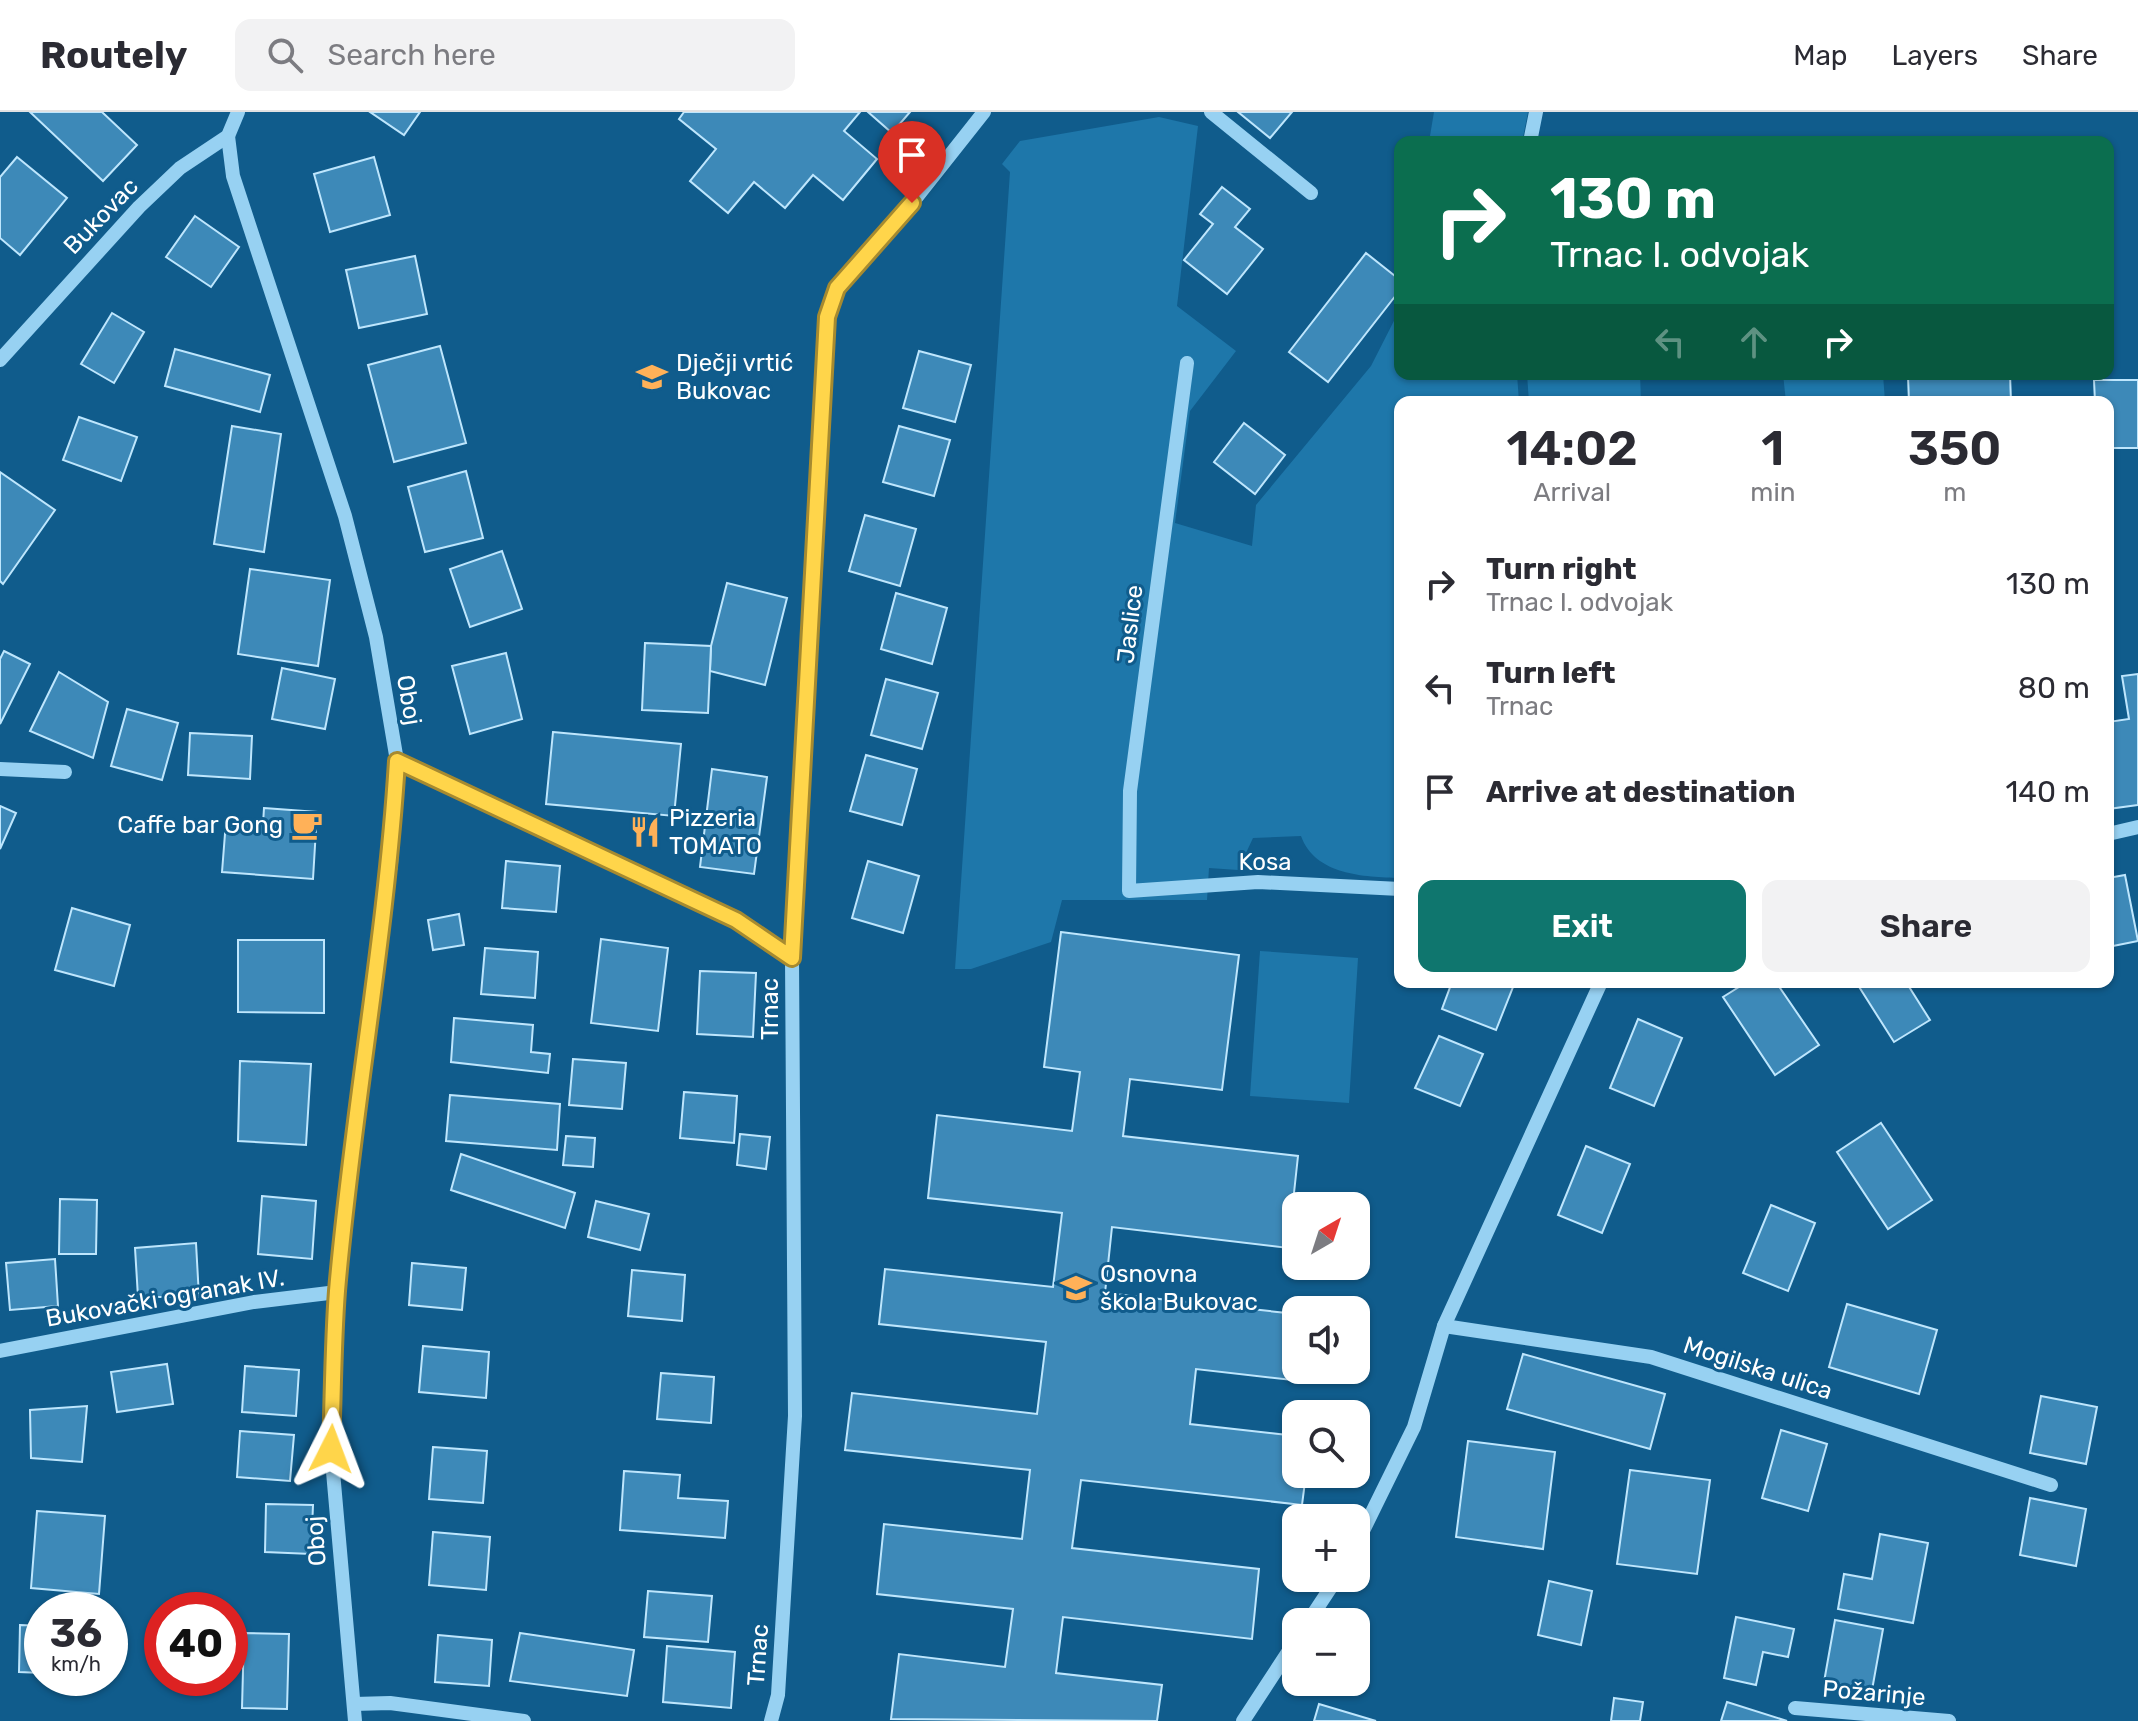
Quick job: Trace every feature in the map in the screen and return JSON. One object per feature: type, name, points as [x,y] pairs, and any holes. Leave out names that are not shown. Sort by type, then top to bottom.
[{"type":"street","points":[[228,136],[238,112]]},
{"type":"street","name":"Trnac","points":[[771,1721],[778,1695],[795,1416],[792,958],[829,303],[837,288],[912,203],[984,112]]},
{"type":"street","points":[[1211,112],[1311,193]]},
{"type":"street","points":[[1531,136],[1536,112]]},
{"type":"street","name":"Bukovac","points":[[0,360],[139,207],[180,168],[228,136]]},
{"type":"street","name":"Oboj","points":[[228,136],[233,176],[345,516],[376,637],[397,761],[391,864],[374,970],[337,1292],[331,1449],[355,1721]]},
{"type":"street","name":"Jaslice","points":[[1129,891],[1130,791],[1187,363]]},
{"type":"street","points":[[397,761],[736,920],[792,958]]},
{"type":"street","points":[[0,769],[26,773],[65,772]]},
{"type":"street","points":[[2114,833],[2138,827]]},
{"type":"street","name":"Kosa","points":[[1129,891],[1258,882],[1394,889]]},
{"type":"street","points":[[1370,1517],[1414,1427],[1444,1326],[1598,988]]},
{"type":"street","name":"Bukovački ogranak IV.","points":[[0,1351],[254,1302],[337,1292]]},
{"type":"street","name":"Mogilska ulica","points":[[1444,1326],[1651,1357],[2051,1485]]},
{"type":"street","points":[[1243,1721],[1282,1661]]},
{"type":"street","points":[[354,1704],[390,1703],[524,1721]]},
{"type":"street","name":"Požarinje","points":[[1795,1708],[1949,1721]]},
{"type":"shaded area","points":[[1434,112],[1528,112],[1523,136],[1430,136]]},
{"type":"shaded area","points":[[1159,117],[1198,126],[1177,306],[1236,351],[1190,411],[1175,523],[1252,546],[1256,505],[1371,366],[1394,321],[1394,380],[1517,380],[1519,396],[1394,396],[1394,878],[1357,875],[1329,866],[1317,859],[1301,836],[1253,838],[1238,870],[1209,868],[1207,900],[1062,900],[1051,942],[971,969],[955,969],[1010,172],[1002,164],[1020,141]]},
{"type":"shaded area","points":[[1527,380],[1640,380],[1641,396],[1529,396]]},
{"type":"shaded area","points":[[1784,380],[1883,380],[1885,396],[1785,396]]},
{"type":"shaded area","points":[[1260,951],[1358,958],[1349,1103],[1250,1096]]},
{"type":"building","points":[[30,112],[102,112],[137,145],[103,181]]},
{"type":"building","points":[[370,112],[420,112],[404,135]]},
{"type":"building","points":[[684,112],[860,112],[844,131],[877,159],[843,200],[813,175],[785,208],[754,182],[728,213],[690,181],[716,149],[679,119]]},
{"type":"building","points":[[868,112],[910,112],[892,133]]},
{"type":"building","points":[[1238,112],[1292,112],[1270,138]]},
{"type":"building","points":[[17,157],[67,198],[20,255],[0,238],[0,177]]},
{"type":"building","points":[[374,157],[390,215],[330,232],[314,174]]},
{"type":"building","points":[[1222,187],[1250,209],[1235,227],[1263,249],[1227,294],[1184,260],[1213,224],[1200,214]]},
{"type":"building","points":[[195,216],[239,247],[211,287],[166,257]]},
{"type":"building","points":[[1366,253],[1394,275],[1394,298],[1328,382],[1289,352]]},
{"type":"building","points":[[415,256],[427,314],[359,328],[346,270]]},
{"type":"building","points":[[112,313],[144,332],[114,383],[81,364]]},
{"type":"building","points":[[440,346],[466,443],[394,462],[368,365]]},
{"type":"building","points":[[175,349],[270,375],[260,412],[165,386]]},
{"type":"building","points":[[919,351],[971,365],[955,422],[903,408]]},
{"type":"building","points":[[1908,380],[2010,380],[2011,396],[1909,396]]},
{"type":"building","points":[[2094,380],[2138,380],[2138,448],[2114,448],[2114,396],[2095,396]]},
{"type":"building","points":[[79,417],[137,437],[121,481],[63,460]]},
{"type":"building","points":[[1244,423],[1285,455],[1255,494],[1214,462]]},
{"type":"building","points":[[232,426],[281,434],[264,552],[214,544]]},
{"type":"building","points":[[899,426],[950,440],[934,496],[883,482]]},
{"type":"building","points":[[466,471],[483,538],[425,552],[408,487]]},
{"type":"building","points":[[0,472],[55,510],[3,584],[0,581]]},
{"type":"building","points":[[865,515],[916,529],[900,586],[849,571]]},
{"type":"building","points":[[502,551],[522,609],[470,627],[450,569]]},
{"type":"building","points":[[250,569],[330,580],[318,666],[238,654]]},
{"type":"building","points":[[727,583],[787,598],[765,685],[710,671],[711,646]]},
{"type":"building","points":[[896,593],[947,608],[932,664],[881,649]]},
{"type":"building","points":[[645,643],[711,646],[708,713],[642,710]]},
{"type":"building","points":[[4,651],[30,664],[0,724],[0,659]]},
{"type":"building","points":[[506,653],[522,719],[470,734],[452,666]]},
{"type":"building","points":[[282,668],[335,679],[325,729],[272,719]]},
{"type":"building","points":[[59,672],[108,702],[93,758],[30,731]]},
{"type":"building","points":[[2138,674],[2138,805],[2114,808],[2114,721],[2129,719],[2122,676]]},
{"type":"building","points":[[886,679],[938,693],[922,749],[871,735]]},
{"type":"building","points":[[127,709],[178,723],[162,780],[111,766]]},
{"type":"building","points":[[553,732],[681,744],[674,816],[546,804]]},
{"type":"building","points":[[190,733],[252,736],[250,779],[188,775]]},
{"type":"building","points":[[866,755],[917,769],[902,825],[850,811]]},
{"type":"building","points":[[712,769],[767,777],[754,874],[700,867]]},
{"type":"building","points":[[0,806],[16,813],[0,849]]},
{"type":"building","points":[[264,808],[317,812],[313,879],[222,872],[226,821],[263,824]]},
{"type":"building","points":[[506,861],[560,866],[556,912],[502,908]]},
{"type":"building","points":[[868,861],[919,876],[903,933],[852,918]]},
{"type":"building","points":[[2125,875],[2138,941],[2114,946],[2114,877]]},
{"type":"building","points":[[72,908],[130,925],[114,986],[55,970]]},
{"type":"building","points":[[459,914],[464,945],[433,950],[428,920]]},
{"type":"building","points":[[1061,932],[1239,955],[1222,1090],[1130,1079],[1123,1136],[1298,1156],[1294,1192],[1282,1192],[1282,1247],[1112,1227],[1105,1293],[1282,1312],[1282,1379],[1196,1369],[1190,1424],[1282,1434],[1282,1488],[1304,1488],[1302,1504],[1081,1480],[1072,1548],[1259,1569],[1252,1639],[1063,1617],[1056,1673],[1162,1685],[1157,1721],[891,1719],[899,1654],[1005,1667],[1013,1609],[877,1594],[884,1524],[1022,1539],[1030,1470],[845,1450],[852,1393],[1037,1414],[1046,1342],[879,1324],[885,1269],[1053,1287],[1062,1213],[928,1198],[937,1115],[1072,1131],[1080,1072],[1044,1067]]},
{"type":"building","points":[[601,939],[668,948],[658,1031],[591,1023]]},
{"type":"building","points":[[238,940],[324,940],[324,1013],[238,1012]]},
{"type":"building","points":[[485,948],[538,952],[535,998],[481,994]]},
{"type":"building","points":[[700,971],[756,973],[753,1037],[697,1034]]},
{"type":"building","points":[[1450,988],[1513,988],[1496,1030],[1442,1009]]},
{"type":"building","points":[[1737,988],[1780,988],[1819,1045],[1775,1075],[1723,997]]},
{"type":"building","points":[[1860,988],[1910,988],[1930,1020],[1894,1042]]},
{"type":"building","points":[[454,1018],[533,1025],[531,1052],[550,1054],[548,1073],[451,1062]]},
{"type":"building","points":[[1638,1019],[1682,1038],[1654,1106],[1610,1088]]},
{"type":"building","points":[[1439,1036],[1483,1054],[1460,1106],[1415,1088]]},
{"type":"building","points":[[573,1059],[626,1063],[622,1109],[569,1105]]},
{"type":"building","points":[[240,1061],[311,1064],[306,1145],[238,1141]]},
{"type":"building","points":[[684,1092],[737,1096],[734,1143],[680,1138]]},
{"type":"building","points":[[450,1095],[560,1104],[557,1150],[446,1141]]},
{"type":"building","points":[[1881,1123],[1932,1200],[1888,1229],[1837,1152]]},
{"type":"building","points":[[740,1134],[770,1137],[766,1169],[737,1165]]},
{"type":"building","points":[[566,1136],[595,1138],[593,1167],[563,1165]]},
{"type":"building","points":[[1586,1146],[1630,1164],[1602,1233],[1558,1215]]},
{"type":"building","points":[[461,1154],[575,1193],[565,1228],[451,1190]]},
{"type":"building","points":[[262,1196],[316,1201],[312,1259],[258,1254]]},
{"type":"building","points":[[60,1199],[97,1200],[96,1254],[59,1254]]},
{"type":"building","points":[[596,1201],[649,1214],[640,1250],[588,1237]]},
{"type":"building","points":[[1771,1205],[1815,1223],[1788,1291],[1743,1273]]},
{"type":"building","points":[[196,1243],[199,1297],[138,1297],[135,1248]]},
{"type":"building","points":[[55,1259],[58,1306],[10,1310],[6,1263]]},
{"type":"building","points":[[412,1263],[466,1268],[462,1310],[409,1305]]},
{"type":"building","points":[[632,1270],[685,1275],[682,1321],[628,1316]]},
{"type":"building","points":[[1847,1304],[1937,1330],[1919,1394],[1829,1367]]},
{"type":"building","points":[[423,1346],[489,1352],[486,1398],[419,1392]]},
{"type":"building","points":[[1523,1354],[1665,1394],[1650,1449],[1507,1409]]},
{"type":"building","points":[[167,1364],[173,1404],[117,1412],[111,1372]]},
{"type":"building","points":[[245,1366],[299,1370],[296,1416],[242,1412]]},
{"type":"building","points":[[661,1373],[714,1377],[711,1423],[657,1419]]},
{"type":"building","points":[[2041,1396],[2097,1407],[2086,1464],[2030,1453]]},
{"type":"building","points":[[87,1406],[82,1462],[31,1458],[30,1410]]},
{"type":"building","points":[[1781,1430],[1827,1444],[1808,1511],[1762,1498]]},
{"type":"building","points":[[240,1431],[294,1435],[290,1481],[237,1477]]},
{"type":"building","points":[[1468,1441],[1555,1452],[1543,1549],[1456,1537]]},
{"type":"building","points":[[433,1447],[487,1451],[483,1503],[429,1499]]},
{"type":"building","points":[[1630,1470],[1710,1480],[1697,1574],[1617,1564]]},
{"type":"building","points":[[624,1471],[680,1475],[678,1498],[728,1501],[725,1538],[620,1530]]},
{"type":"building","points":[[2030,1498],[2086,1509],[2076,1566],[2020,1555]]},
{"type":"building","points":[[266,1504],[313,1505],[311,1554],[265,1552]]},
{"type":"building","points":[[37,1511],[105,1516],[99,1592],[31,1588]]},
{"type":"building","points":[[433,1532],[490,1537],[486,1590],[429,1585]]},
{"type":"building","points":[[1880,1534],[1928,1543],[1913,1623],[1838,1609],[1844,1574],[1872,1579]]},
{"type":"building","points":[[1549,1581],[1592,1591],[1581,1645],[1538,1635]]},
{"type":"building","points":[[648,1591],[712,1596],[708,1642],[644,1637]]},
{"type":"building","points":[[1736,1617],[1794,1629],[1788,1657],[1763,1652],[1756,1685],[1724,1678]]},
{"type":"building","points":[[1835,1620],[1883,1629],[1872,1690],[1824,1682]]},
{"type":"building","points":[[20,1625],[24,1625],[24,1672],[19,1672]]},
{"type":"building","points":[[248,1633],[289,1634],[287,1709],[242,1708],[242,1696],[248,1696]]},
{"type":"building","points":[[520,1633],[634,1650],[627,1696],[510,1681]]},
{"type":"building","points":[[438,1635],[492,1640],[489,1686],[435,1682]]},
{"type":"building","points":[[667,1646],[735,1652],[731,1708],[663,1702]]},
{"type":"building","points":[[1614,1698],[1643,1702],[1640,1721],[1611,1721]]},
{"type":"building","points":[[1727,1702],[1787,1721],[1721,1721]]},
{"type":"building","points":[[1319,1704],[1376,1721],[1314,1721]]},
{"type":"place","name":"Dječji vrtić Bukovac","points":[[652,377]]},
{"type":"place","name":"Caffe bar Gong","points":[[307,825]]},
{"type":"place","name":"Pizzeria TOMATO","points":[[645,832]]},
{"type":"place","name":"Osnovna škola Bukovac","points":[[1076,1288]]},
{"type":"route","points":[[331,1449],[337,1292],[374,970],[391,864],[397,761],[736,920],[792,958],[829,303],[837,288],[871,246],[912,203]]}]
